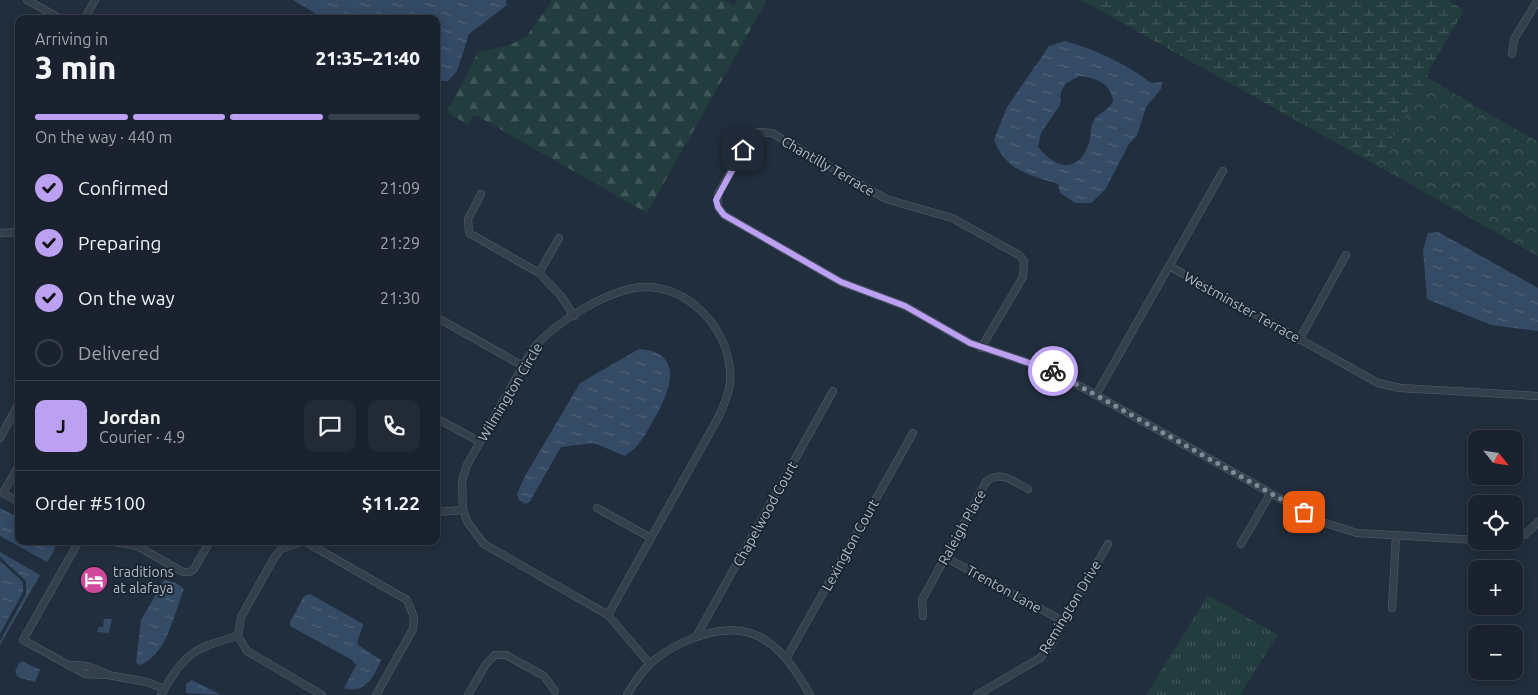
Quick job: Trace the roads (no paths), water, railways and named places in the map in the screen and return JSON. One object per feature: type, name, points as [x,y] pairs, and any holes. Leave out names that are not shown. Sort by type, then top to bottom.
[{"type":"street","points":[[27,0],[54,15]]},
{"type":"street","points":[[86,15],[95,0]]},
{"type":"street","points":[[1512,54],[1514,39],[1538,0]]},
{"type":"street","name":"Chantilly Terrace","points":[[981,348],[1022,277],[1024,261],[1019,255],[952,218],[886,199],[772,134],[759,132],[752,135],[718,194],[718,207],[724,215],[841,282],[905,306],[981,348],[1053,371],[1096,395]]},
{"type":"street","points":[[1169,266],[1223,171]]},
{"type":"street","points":[[481,194],[468,219],[469,233],[539,273],[562,296],[574,316]]},
{"type":"street","points":[[0,233],[15,232]]},
{"type":"street","points":[[539,273],[559,238]]},
{"type":"street","points":[[1299,340],[1346,255]]},
{"type":"street","name":"Westminster Terrace","points":[[1096,395],[1169,266],[1361,375],[1378,382],[1400,388],[1538,396]]},
{"type":"street","name":"Wilmington Circle","points":[[608,615],[725,403],[730,371],[726,350],[720,334],[700,309],[686,298],[664,290],[647,287],[627,289],[609,296],[574,316],[541,339],[523,366],[467,465],[462,481],[463,510],[468,523],[484,544],[608,615],[649,663]]},
{"type":"street","points":[[440,319],[523,366]]},
{"type":"street","name":"Chapelwood Court","points":[[696,637],[833,391]]},
{"type":"street","points":[[1096,395],[1322,522],[1341,529],[1396,536],[1468,540]]},
{"type":"street","points":[[0,438],[15,415]]},
{"type":"street","points":[[440,420],[480,442]]},
{"type":"street","name":"Lexington Court","points":[[786,657],[913,433]]},
{"type":"street","points":[[15,472],[3,493],[15,500]]},
{"type":"street","name":"Raleigh Place","points":[[923,616],[922,600],[986,482],[991,478],[1004,476],[1028,489]]},
{"type":"street","points":[[1241,544],[1270,494]]},
{"type":"street","points":[[597,508],[651,538]]},
{"type":"street","points":[[440,512],[463,510]]},
{"type":"street","points":[[1523,535],[1538,522]]},
{"type":"street","points":[[1392,608],[1396,536]]},
{"type":"street","name":"Remington Drive","points":[[976,695],[1040,658],[1050,647],[1108,544]]},
{"type":"street","points":[[76,545],[23,640],[85,674],[108,675],[147,682],[162,692],[182,661],[192,652],[205,645],[238,636]]},
{"type":"street","points":[[130,545],[136,546],[183,572],[190,572],[194,569],[208,545]]},
{"type":"street","points":[[292,545],[281,549],[274,558],[241,617],[238,636],[247,651],[322,695]]},
{"type":"street","points":[[310,545],[407,600],[414,617],[413,629],[376,695]]},
{"type":"street","name":"Trenton Lane","points":[[945,557],[1063,621]]},
{"type":"street","points":[[627,695],[649,663],[662,653],[713,631],[731,630],[747,632],[774,646],[796,668],[810,695]]},
{"type":"street","points":[[468,695],[486,664],[495,655],[506,655],[544,676],[556,691]]},
{"type":"water","points":[[293,0],[506,0],[507,5],[469,34],[457,71],[448,81],[440,81],[440,15],[318,15]]},
{"type":"water","points":[[1065,41],[1121,63],[1151,83],[1162,82],[1161,89],[1146,107],[1137,136],[1129,144],[1105,190],[1091,203],[1075,203],[1060,193],[1058,184],[1037,178],[1012,165],[1005,159],[994,140],[1007,107],[1049,46]],"holes":[[[1080,76],[1097,80],[1106,86],[1110,91],[1113,102],[1094,120],[1089,143],[1083,155],[1077,161],[1064,165],[1051,159],[1038,147],[1041,133],[1060,105],[1061,92],[1065,84]]]},
{"type":"water","points":[[1438,232],[1538,288],[1538,331],[1491,325],[1427,299],[1423,250],[1428,233]]},
{"type":"water","points":[[639,349],[654,352],[664,358],[669,366],[670,376],[659,410],[638,445],[625,456],[594,443],[561,447],[530,501],[526,504],[519,500],[517,494],[525,476],[580,383]]},
{"type":"water","points":[[0,508],[15,516],[15,544],[0,536]]},
{"type":"water","points":[[16,545],[55,545],[54,551],[47,562]]},
{"type":"water","points":[[0,552],[40,575],[0,645],[0,641],[26,594],[26,581],[0,557]]},
{"type":"water","points":[[0,561],[23,582],[23,592],[0,634]]},
{"type":"water","points":[[164,580],[176,583],[184,589],[164,642],[150,659],[141,665],[136,663],[141,620]]},
{"type":"water","points":[[310,594],[363,624],[358,645],[381,660],[376,672],[368,683],[357,689],[344,688],[356,665],[352,660],[290,626],[290,622],[304,596]]},
{"type":"water","points":[[104,619],[112,619],[109,633],[97,632],[99,627],[103,627]]},
{"type":"water","points":[[22,661],[40,670],[35,682],[18,677],[15,672]]},
{"type":"water","points":[[192,680],[221,695],[186,693],[186,684]]},
{"type":"place","name":"traditions at alafaya","points":[[94,580]]}]
